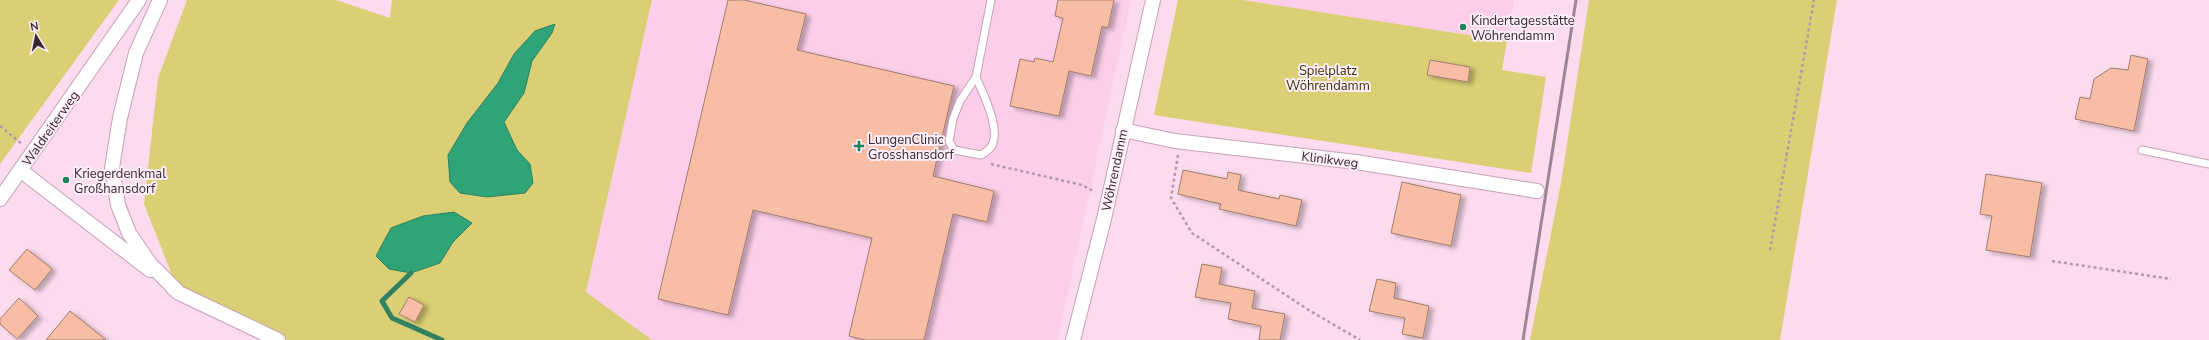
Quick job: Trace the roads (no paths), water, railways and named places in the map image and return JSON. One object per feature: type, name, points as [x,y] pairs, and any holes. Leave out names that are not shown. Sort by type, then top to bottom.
[{"type":"street","name":"Waldreiterweg","points":[[139,0],[20,170],[179,293],[278,340]]},
{"type":"street","name":"Waldreiterweg","points":[[160,0],[136,53],[120,118],[112,168],[118,205],[129,233],[150,264],[179,293]]},
{"type":"street","name":"Wöhrendamm","points":[[1073,340],[1108,199],[1153,0]]},
{"type":"street","name":"Klinikweg","points":[[1123,130],[1180,141],[1356,162],[1536,191]]},
{"type":"street","points":[[0,199],[20,170]]},
{"type":"lane","points":[[976,77],[991,112],[994,138],[991,148],[981,155],[954,150],[949,141],[953,119],[960,102],[976,77],[991,0]]},
{"type":"lane","points":[[2142,150],[2209,164]]},
{"type":"waterway","points":[[411,273],[382,301],[392,318],[442,340]]},
{"type":"railway","points":[[1523,340],[1576,0]]},
{"type":"place","name":"Kindertagesstätte Wöhrendamm","points":[[1463,27]]},
{"type":"place","name":"LungenClinic Grosshansdorf","points":[[859,146]]},
{"type":"place","name":"Kriegerdenkmal Großhansdorf","points":[[66,180]]},
{"type":"park label","name":"Spielplatz Wöhrendamm","points":[[1328,78]]}]
